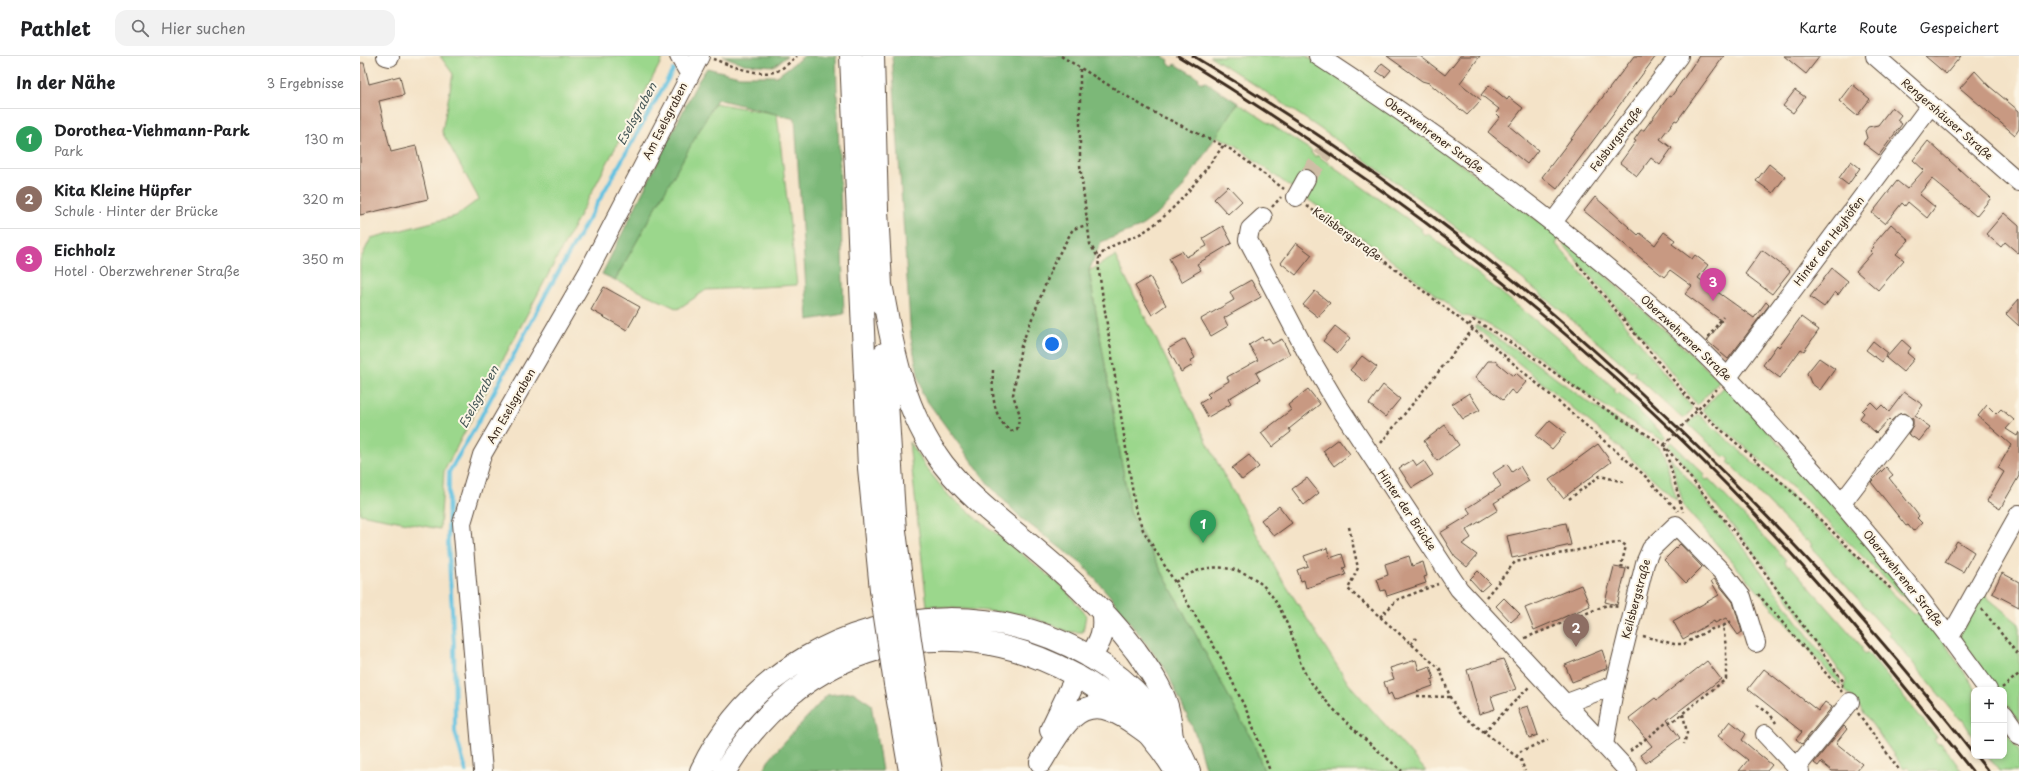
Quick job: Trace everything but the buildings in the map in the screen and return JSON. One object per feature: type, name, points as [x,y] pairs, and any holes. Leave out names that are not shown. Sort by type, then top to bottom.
[{"type":"main road","points":[[851,56],[868,452],[892,588],[916,680],[931,771]]},
{"type":"main road","points":[[872,56],[877,210],[882,289],[882,330],[895,531],[892,588],[895,684],[910,771]]},
{"type":"main road","points":[[882,289],[891,338],[904,389],[912,411],[932,448],[956,479],[970,494],[1072,579],[1102,610],[1144,662],[1156,682],[1166,705],[1172,739]]},
{"type":"main road","points":[[1040,767],[1052,727],[1077,676],[1101,640],[1104,631],[1102,610]]},
{"type":"main road","points":[[701,771],[726,730],[745,708],[772,682],[809,656],[836,643],[872,629],[918,621],[942,619],[998,622],[1015,625],[1052,637],[1090,657],[1129,687],[1148,706],[1172,739],[1190,771]]},
{"type":"main road","points":[[725,771],[754,730],[783,700],[818,675],[851,659],[878,650],[918,641],[938,640],[982,641],[1011,648],[1033,655],[1077,676],[1118,703],[1149,734],[1175,771]]},
{"type":"main road","points":[[1040,767],[1066,722],[1079,711],[1086,708],[1094,707],[1108,709],[1149,734]]},
{"type":"street","name":"Am Eselsgraben","points":[[679,56],[690,75]]},
{"type":"street","name":"Am Eselsgraben","points":[[483,771],[462,523],[482,455],[588,272],[700,56]]},
{"type":"street","name":"Oberzwehrener Straße","points":[[1318,56],[1410,116],[1553,222],[1621,279],[1699,349],[1722,383],[1842,503],[1950,637],[1986,687]]},
{"type":"street","name":"Felsburgstraße","points":[[1553,222],[1679,56]]},
{"type":"street","name":"Rengershäuser Straße","points":[[1876,56],[1930,106],[2019,182]]},
{"type":"street","name":"Hinter den Heyhöfen","points":[[1722,383],[1930,106]]},
{"type":"street","points":[[1291,194],[1306,179]]},
{"type":"street","name":"Hinter der Brücke","points":[[1263,217],[1250,229],[1248,240],[1307,353],[1371,456],[1459,589],[1512,644],[1623,766]]},
{"type":"street","points":[[1842,503],[1903,423]]},
{"type":"street","points":[[1950,637],[2019,514]]},
{"type":"street","name":"Keilsbergstraße","points":[[1604,745],[1615,685],[1642,572],[1651,549],[1676,525],[1724,574],[1742,597],[1747,613]]},
{"type":"street","points":[[1747,613],[1756,643]]},
{"type":"street","points":[[1567,704],[1615,685]]},
{"type":"street","points":[[1765,734],[1798,769],[1845,696]]},
{"type":"street","points":[[2007,718],[2019,736]]},
{"type":"path","points":[[706,56],[745,70],[774,72],[788,64],[796,56]]},
{"type":"path","name":"Keilsbergstraße","points":[[1061,56],[1151,111],[1232,150],[1383,260],[1469,325],[1473,320],[1483,325],[1527,353],[1602,406],[1664,445]]},
{"type":"path","points":[[1080,68],[1080,165],[1090,244],[1099,259]]},
{"type":"path","points":[[1222,146],[1180,199],[1162,218],[1144,231],[1103,252],[1099,259],[1099,272],[1135,507],[1143,530],[1221,658],[1249,716],[1270,771]]},
{"type":"path","points":[[1263,217],[1291,194]]},
{"type":"path","points":[[993,370],[992,396],[1002,425],[1011,431],[1017,429],[1020,415],[1013,395],[1021,346],[1054,263],[1073,229],[1087,225]]},
{"type":"path","points":[[1576,262],[1698,409],[1787,487],[1894,592]]},
{"type":"path","points":[[1699,349],[1723,317]]},
{"type":"path","points":[[1371,456],[1474,329]]},
{"type":"path","points":[[1664,445],[1722,383]]},
{"type":"path","points":[[1664,445],[1679,501]]},
{"type":"path","points":[[1664,445],[1745,545],[1822,650],[1843,681],[1845,696]]},
{"type":"path","points":[[1569,499],[1600,476],[1624,482]]},
{"type":"path","points":[[1349,527],[1358,568],[1348,589],[1440,668],[1450,697],[1459,713],[1521,760],[1525,771]]},
{"type":"path","points":[[1477,608],[1515,562],[1621,542],[1626,546],[1621,566],[1642,572]]},
{"type":"path","points":[[1176,582],[1203,568],[1221,566],[1242,572],[1256,579],[1269,590],[1276,602],[1292,636],[1300,664],[1308,677],[1338,716],[1402,771]]},
{"type":"path","points":[[1380,617],[1397,600],[1452,578]]},
{"type":"path","points":[[1627,632],[1674,644],[1684,644],[1709,630],[1723,626],[1747,613],[1764,601]]},
{"type":"path","points":[[1512,644],[1607,604],[1632,609]]},
{"type":"path","points":[[1980,607],[2019,656]]},
{"type":"path","points":[[1623,766],[1666,723],[1673,721],[1683,714],[1726,678],[1726,647],[1723,626]]},
{"type":"path","points":[[1411,644],[1416,638]]},
{"type":"path","points":[[2004,687],[2019,674]]},
{"type":"path","points":[[1484,732],[1540,675]]},
{"type":"path","points":[[1417,696],[1450,697]]},
{"type":"path","points":[[1683,714],[1687,733],[1684,744]]},
{"type":"path","points":[[1516,756],[1521,751],[1548,740]]},
{"type":"green space","points":[[440,56],[664,56],[444,471],[440,529],[360,514],[360,260],[371,238],[456,216],[479,199],[442,132],[453,74]]},
{"type":"green space","points":[[723,56],[787,56],[774,66],[744,64]]},
{"type":"green space","points":[[804,56],[836,56],[844,314],[808,320],[795,119],[717,99],[615,280],[602,274],[697,83],[707,68],[739,76],[777,76]]},
{"type":"green space","points":[[892,56],[1162,56],[1169,60],[1168,63],[1173,66],[1175,64],[1199,78],[1198,80],[1202,83],[1204,81],[1238,103],[1181,190],[1159,213],[1140,227],[1101,242],[1089,271],[1130,512],[1254,744],[1264,771],[1206,771],[1195,733],[1166,670],[1110,596],[1083,565],[1021,518],[989,485],[922,394],[911,338]]},
{"type":"green space","points":[[1210,56],[1306,56],[1396,117],[1560,237],[1556,244],[1610,305],[1693,409],[1683,419],[1634,374],[1636,372],[1633,370],[1631,371],[1479,245],[1320,128]]},
{"type":"green space","points":[[714,103],[777,114],[797,285],[706,290],[678,309],[615,280]]},
{"type":"green space","points":[[1238,103],[1312,151],[1311,153],[1316,157],[1317,155],[1422,229],[1421,231],[1425,235],[1427,233],[1571,349],[1615,389],[1613,391],[1617,394],[1619,393],[1666,437],[1663,440],[1600,403],[1511,338],[1475,319],[1463,316],[1378,250],[1255,161],[1237,146],[1216,136]]},
{"type":"green space","points":[[1566,242],[1584,256],[1720,381],[1697,405],[1658,355],[1564,245]]},
{"type":"green space","points":[[1115,256],[1221,470],[1280,576],[1348,683],[1426,771],[1264,771],[1254,744],[1130,512],[1089,271]]},
{"type":"green space","points":[[1476,325],[1530,359],[1585,400],[1659,447],[1664,454],[1677,501],[1609,438],[1475,327]]},
{"type":"green space","points":[[1725,386],[1779,443],[1917,603],[1912,605],[1793,488],[1702,410]]},
{"type":"green space","points":[[1698,414],[1804,507],[1914,614],[1923,611],[1974,687],[1971,687],[1971,733],[1962,719],[1960,720],[1889,634],[1890,632],[1886,628],[1885,629],[1810,546],[1812,545],[1808,540],[1806,541],[1728,462],[1730,460],[1726,456],[1724,457],[1688,424]]},
{"type":"green space","points":[[909,442],[927,469],[950,497],[1062,586],[1086,615],[1083,632],[1069,632],[1023,614],[927,606]]},
{"type":"green space","points":[[1671,442],[1705,475],[1703,477],[1706,480],[1709,479],[1786,560],[1784,561],[1788,566],[1790,565],[1863,648],[1861,649],[1865,654],[1867,652],[1937,737],[1934,739],[1938,744],[1941,743],[1962,771],[1911,771],[1908,767],[1904,769],[1856,702],[1844,689],[1846,680],[1763,564],[1668,445]]},
{"type":"green space","points":[[1670,457],[1744,548],[1841,681],[1840,685],[1684,507]]},
{"type":"green space","points":[[1983,594],[2019,624],[2019,721],[2007,704],[2007,687],[1995,687],[1961,638],[1960,634]]},
{"type":"green space","points":[[853,692],[871,704],[882,771],[763,771],[770,758],[827,695]]},
{"type":"green space","points":[[2007,734],[2019,751],[2019,771],[1999,771],[1990,759],[2007,759]]},
{"type":"waterway","name":"Eselsgraben","points":[[466,771],[455,732],[454,643],[448,543],[449,472],[475,428],[546,294],[673,70]]},
{"type":"tunnel","points":[[1306,179],[1327,149]]},
{"type":"railway","points":[[1178,56],[1258,106],[1337,159],[1413,214],[1489,271],[1562,331],[1633,394],[1701,459],[1794,556],[1872,647],[1972,771]]},
{"type":"railway","points":[[1193,56],[1316,134],[1406,196],[1497,267],[1577,335],[1698,447],[1794,545],[1886,647],[1971,750]]},
{"type":"railway","points":[[1978,759],[1988,771]]},
{"type":"place","name":"Eichholz","points":[[1713,301]]},
{"type":"place","name":"Dorothea-Viehmann-Park","points":[[1203,543]]},
{"type":"place","name":"Kita Kleine Hüpfer","points":[[1576,647]]}]
